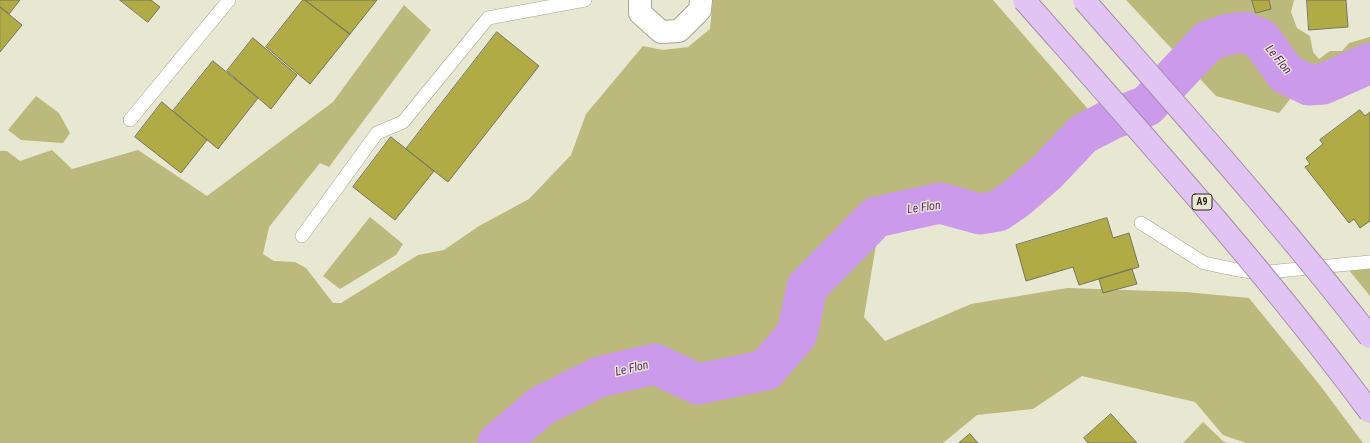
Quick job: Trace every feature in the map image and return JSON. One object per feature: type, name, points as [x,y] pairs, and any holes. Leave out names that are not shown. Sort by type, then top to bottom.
[{"type":"highway","name":"A9","points":[[1024,0],[1222,226],[1313,337],[1370,412]]},
{"type":"highway","points":[[1084,0],[1270,214],[1314,266],[1370,337]]},
{"type":"street","points":[[640,0],[640,13],[662,32],[679,31],[700,10],[701,0]]},
{"type":"lane","points":[[130,120],[229,0]]},
{"type":"lane","points":[[302,236],[377,133],[402,122],[488,18],[585,0]]},
{"type":"lane","points":[[1141,223],[1204,263],[1233,269],[1258,273],[1370,262]]},
{"type":"shaded area","points":[[713,0],[993,0],[1108,132],[1041,190],[907,211],[876,245],[864,317],[885,341],[971,304],[1067,288],[1186,292],[1249,298],[1319,384],[1363,443],[1246,443],[1223,435],[1195,402],[1082,376],[1033,409],[977,415],[943,443],[0,443],[0,151],[7,151],[20,161],[52,150],[72,169],[138,150],[207,196],[333,102],[404,5],[431,30],[329,167],[320,163],[269,227],[263,254],[274,261],[295,262],[306,268],[333,303],[341,303],[418,255],[444,250],[479,226],[529,199],[571,155],[586,114],[643,46],[663,50],[688,47],[710,29]]},
{"type":"shaded area","points":[[1126,0],[1294,0],[1291,12],[1297,28],[1310,36],[1313,52],[1319,59],[1330,51],[1342,51],[1349,43],[1370,37],[1370,78],[1303,105],[1291,98],[1279,113],[1216,96]]},
{"type":"shaded area","points":[[36,96],[59,113],[70,133],[63,143],[21,140],[8,130]]},
{"type":"shaded area","points":[[370,217],[403,244],[396,255],[340,289],[323,276]]},
{"type":"shaded area","points":[[1370,267],[1370,296],[1348,269]]},
{"type":"shaded area","points":[[1203,422],[1223,441],[1227,443],[1183,443]]},
{"type":"building","points":[[0,0],[20,0],[9,14],[0,7]]},
{"type":"building","points":[[120,0],[151,0],[160,7],[148,22]]},
{"type":"building","points":[[303,0],[350,34],[310,84],[266,47]]},
{"type":"building","points":[[305,0],[377,0],[350,34]]},
{"type":"building","points":[[1252,0],[1269,0],[1271,9],[1256,13]]},
{"type":"building","points":[[1307,0],[1346,0],[1348,27],[1309,30]]},
{"type":"building","points":[[0,7],[22,25],[0,52]]},
{"type":"building","points":[[497,32],[539,66],[448,182],[406,149]]},
{"type":"building","points":[[253,38],[297,75],[271,109],[227,71]]},
{"type":"building","points":[[213,61],[258,98],[218,149],[173,111]]},
{"type":"building","points":[[162,102],[207,140],[181,173],[135,137]]},
{"type":"building","points":[[1360,110],[1365,116],[1370,112],[1370,221],[1360,228],[1354,219],[1349,223],[1305,167],[1310,164],[1306,158],[1323,144],[1320,140]]},
{"type":"building","points":[[391,137],[434,171],[395,220],[353,187]]},
{"type":"building","points":[[1107,218],[1113,238],[1129,233],[1139,267],[1079,285],[1073,267],[1026,281],[1016,245]]},
{"type":"building","points":[[1132,269],[1137,284],[1103,293],[1099,279]]},
{"type":"building","points":[[1111,414],[1137,443],[1088,443],[1084,438]]},
{"type":"building","points":[[970,434],[978,443],[959,443]]},
{"type":"waterway","name":"Le Flon","points":[[498,443],[541,406],[599,377],[655,364],[698,384],[766,370],[797,334],[807,287],[876,217],[940,203],[980,214],[998,211],[1017,198],[1047,172],[1083,134],[1112,119],[1147,106],[1208,41],[1229,34],[1244,32],[1261,39],[1286,74],[1309,85],[1323,84],[1370,63]]}]
